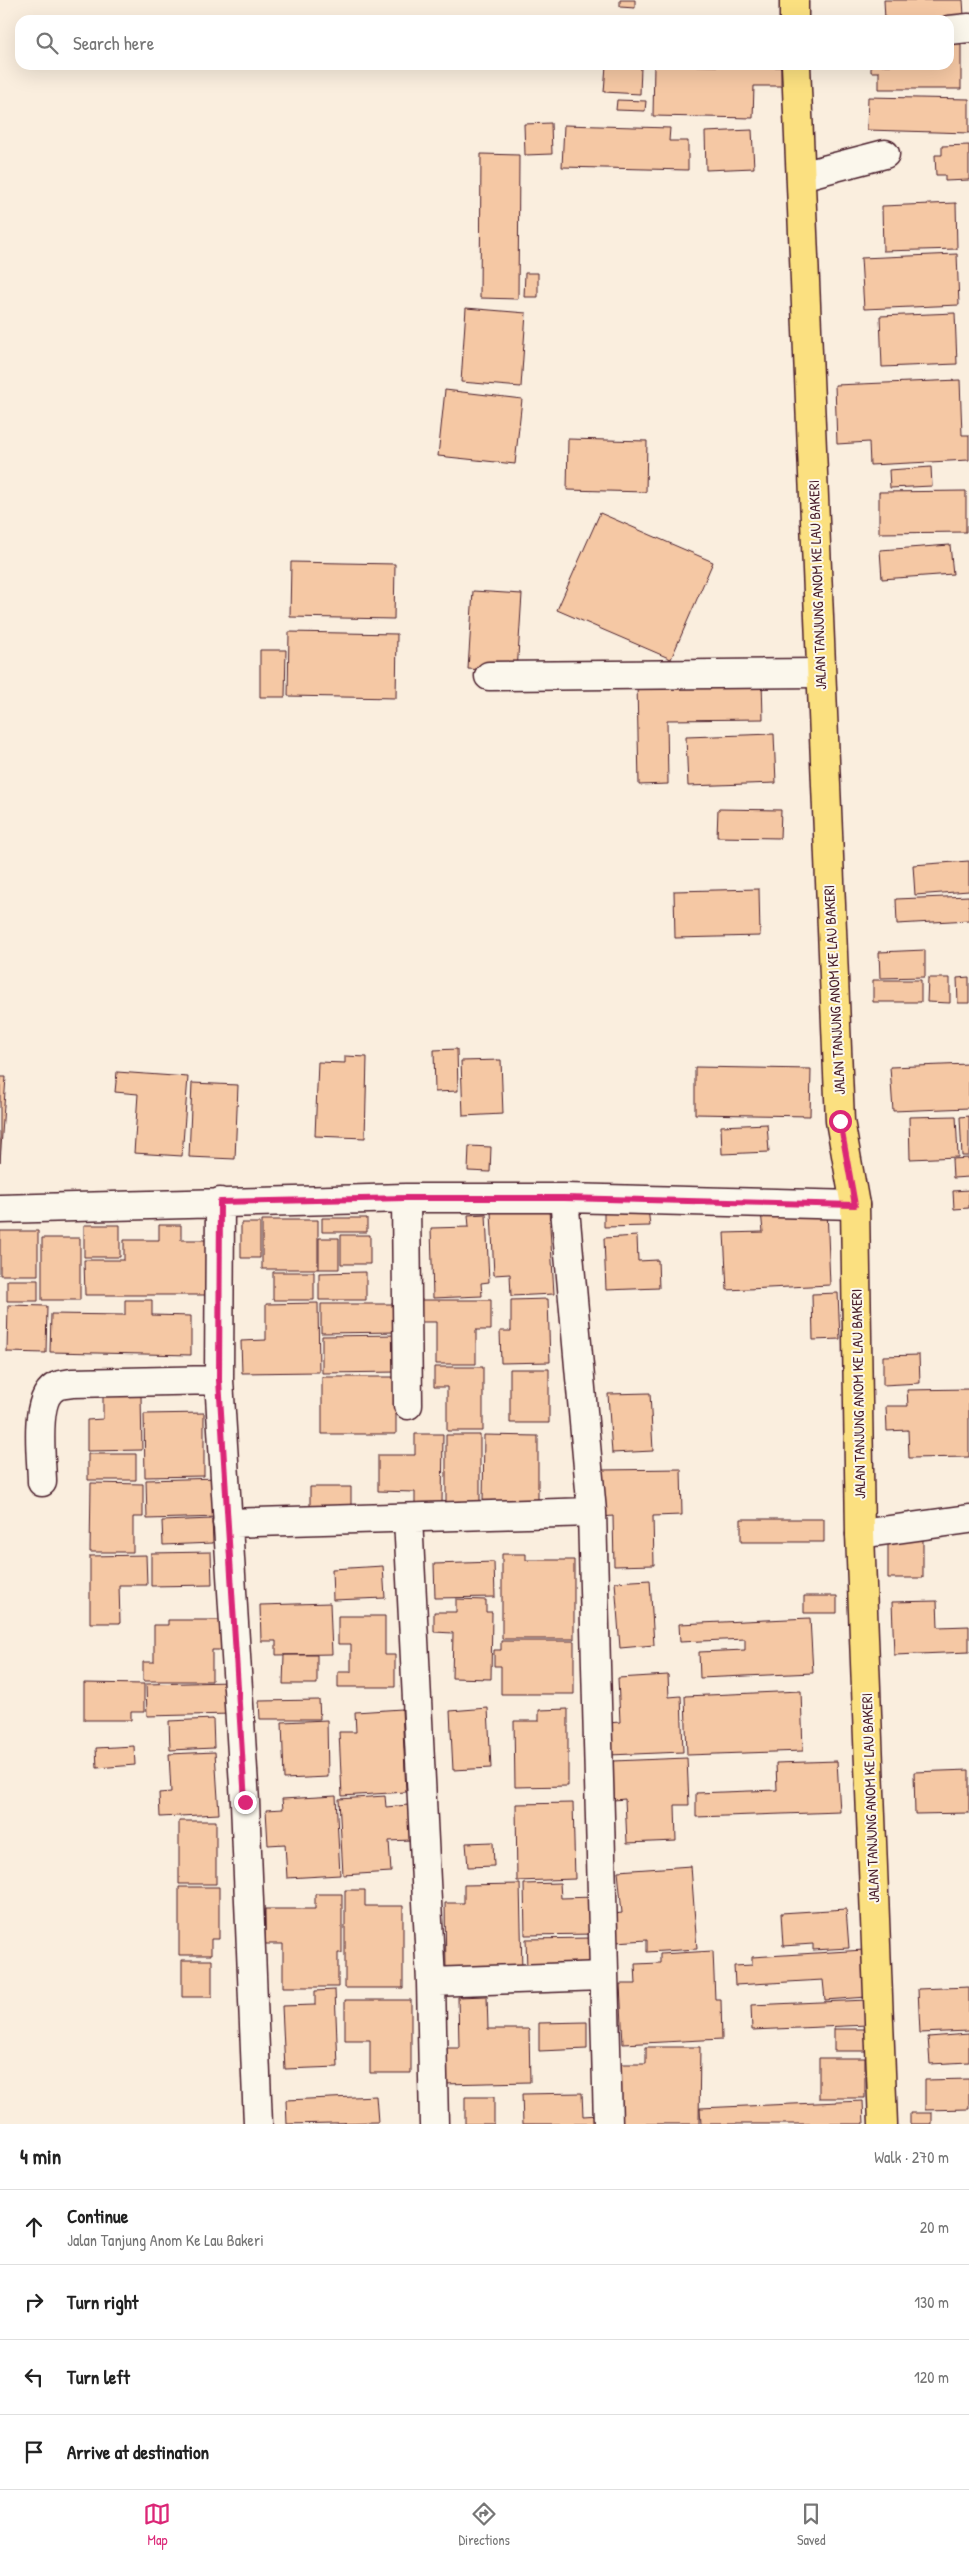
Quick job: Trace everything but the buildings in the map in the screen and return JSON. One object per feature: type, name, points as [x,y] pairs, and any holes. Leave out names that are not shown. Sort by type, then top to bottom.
[{"type":"main road","points":[[794,0],[794,15]]},
{"type":"main road","name":"JALAN TANJUNG ANOM KE LAU BAKERI","points":[[796,70],[840,1121],[855,1205],[860,1534],[883,2124]]},
{"type":"street","points":[[954,30],[969,28]]},
{"type":"street","points":[[800,176],[884,154]]},
{"type":"street","points":[[489,676],[820,673]]},
{"type":"street","points":[[0,1208],[406,1198],[564,1198],[855,1205]]},
{"type":"street","points":[[406,1198],[408,1405]]},
{"type":"street","points":[[564,1198],[592,1512],[608,2124]]},
{"type":"street","points":[[220,1202],[219,1380],[245,1802],[258,2124]]},
{"type":"street","points":[[42,1482],[40,1417],[46,1398],[55,1387],[72,1383],[219,1380]]},
{"type":"street","points":[[227,1522],[592,1512]]},
{"type":"street","points":[[408,1518],[431,1982],[434,2124]]},
{"type":"street","points":[[860,1534],[969,1519]]},
{"type":"street","points":[[431,1982],[603,1976]]},
{"type":"route","points":[[245,1802],[219,1380],[220,1202],[406,1198],[564,1198],[855,1205],[840,1121]]}]
